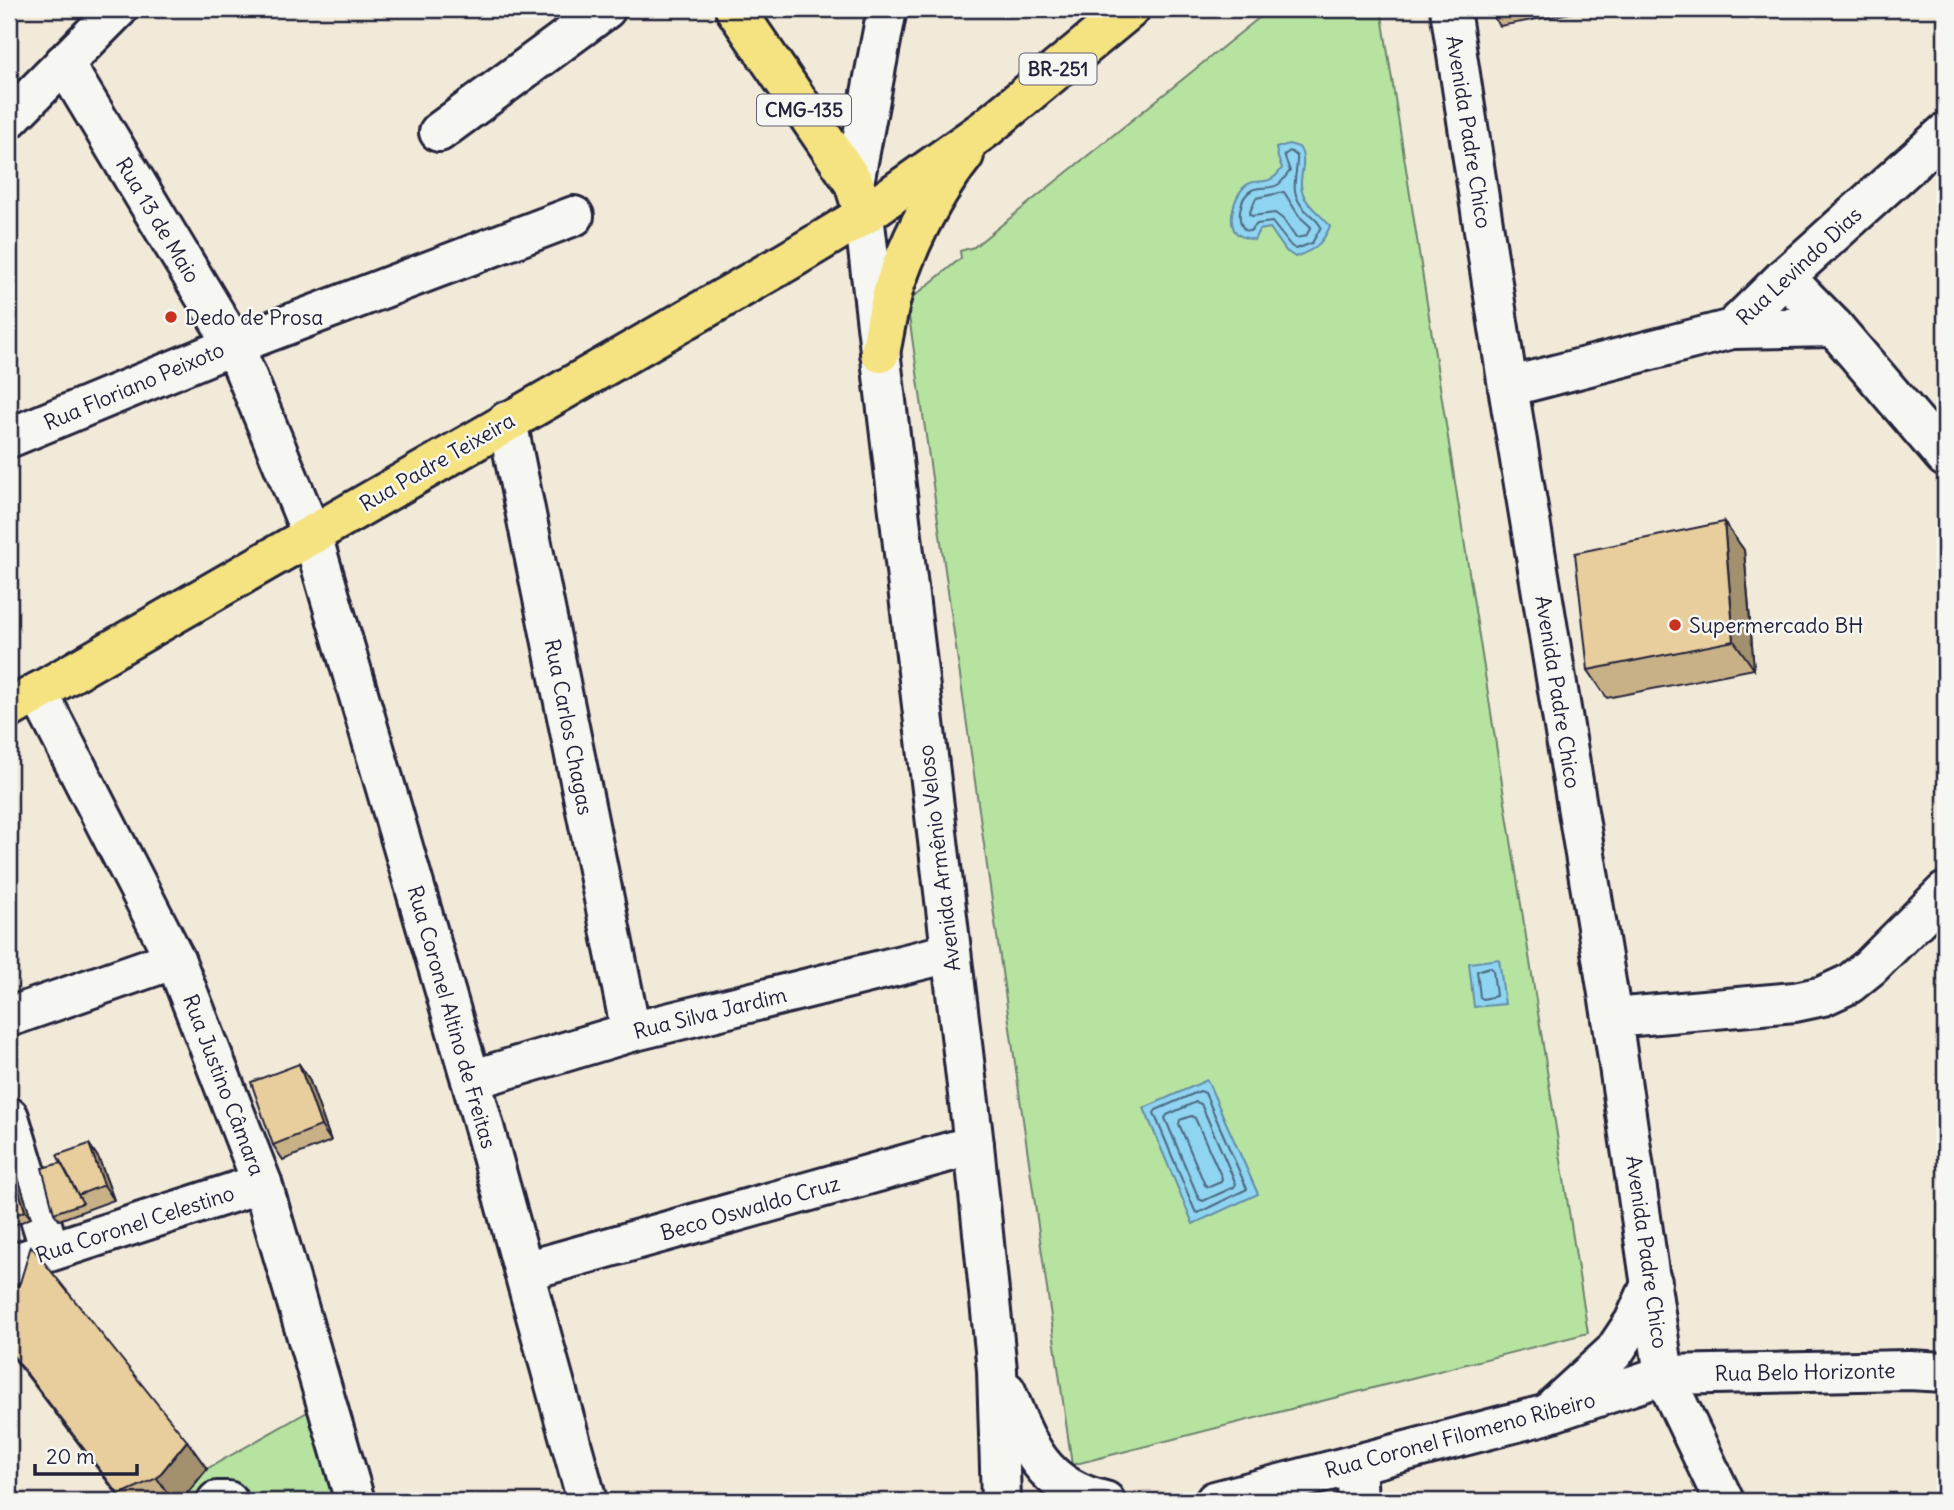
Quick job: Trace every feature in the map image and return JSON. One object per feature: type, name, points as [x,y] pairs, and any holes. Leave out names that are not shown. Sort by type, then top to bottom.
[{"type":"main road","name":"CMG-135","points":[[735,9],[859,199]]},
{"type":"main road","name":"BR-251","points":[[859,199],[985,129],[1130,9]]},
{"type":"main road","points":[[880,353],[894,286],[916,232],[946,178],[985,129]]},
{"type":"main road","name":"Rua Padre Teixeira","points":[[17,703],[788,261],[859,199]]},
{"type":"street","points":[[9,118],[118,9]]},
{"type":"street","points":[[439,132],[606,9]]},
{"type":"street","name":"Avenida Armênio Veloso","points":[[887,9],[859,199],[880,353],[974,1145],[997,1370],[1001,1501]]},
{"type":"street","name":"Avenida Padre Chico","points":[[1450,9],[1508,387],[1612,1018],[1664,1376],[1724,1501]]},
{"type":"street","name":"Rua 13 de Maio","points":[[64,63],[234,345],[312,535]]},
{"type":"street","name":"Rua Levindo Dias","points":[[1508,387],[1732,329],[1785,277],[1945,133]]},
{"type":"street","name":"Rua Floriano Peixoto","points":[[9,438],[234,345],[574,216]]},
{"type":"street","points":[[1785,277],[1834,327],[1945,457]]},
{"type":"street","points":[[1732,329],[1834,327]]},
{"type":"street","name":"Rua Carlos Chagas","points":[[507,421],[631,1032]]},
{"type":"street","name":"Rua Coronel Altino de Freitas","points":[[312,535],[471,1080],[587,1501]]},
{"type":"street","name":"Rua Justino Câmara","points":[[17,703],[175,959],[262,1183],[355,1501]]},
{"type":"street","points":[[1612,1018],[1794,1002],[1823,996],[1849,984],[1870,967],[1945,892]]},
{"type":"street","name":"Rua Silva Jardim","points":[[471,1080],[631,1032],[950,953]]},
{"type":"street","points":[[9,1017],[175,959]]},
{"type":"street","points":[[9,1117],[50,1251]]},
{"type":"street","name":"Beco Oswaldo Cruz","points":[[525,1271],[974,1145]]},
{"type":"street","name":"Rua Coronel Celestino","points":[[9,1265],[262,1183]]},
{"type":"street","points":[[1544,1415],[1614,1352],[1634,1322],[1652,1282]]},
{"type":"street","points":[[997,1370],[1019,1425],[1038,1460],[1058,1483],[1105,1501]]},
{"type":"street","name":"Rua Belo Horizonte","points":[[1664,1376],[1909,1370],[1945,1372]]},
{"type":"street","name":"Rua Coronel Filomeno Ribeiro","points":[[1215,1501],[1544,1415],[1664,1376]]},
{"type":"street","points":[[1356,1464],[1358,1501]]},
{"type":"street","points":[[217,1501],[228,1501]]},
{"type":"green space","points":[[1270,9],[1381,9],[1588,1333],[1072,1465],[907,302],[961,258],[960,251],[974,247]]},
{"type":"green space","points":[[311,1410],[336,1501],[150,1501]]},
{"type":"water","points":[[1289,144],[1299,147],[1302,153],[1301,183],[1304,196],[1330,226],[1317,246],[1295,257],[1286,251],[1270,228],[1259,230],[1254,240],[1243,237],[1232,225],[1233,207],[1241,191],[1253,182],[1267,181],[1277,175],[1282,168],[1276,148]]},
{"type":"water","points":[[1499,959],[1505,1004],[1474,1007],[1469,963]]},
{"type":"water","points":[[1207,1080],[1258,1194],[1193,1224],[1144,1108]]},
{"type":"building","name":"Supermercado BH","points":[[1724,522],[1734,641],[1588,670],[1575,553]]},
{"type":"building","points":[[299,1064],[321,1126],[273,1145],[251,1082]]},
{"type":"building","points":[[89,1144],[104,1185],[78,1195],[57,1155]]},
{"type":"building","points":[[9,1159],[25,1211],[9,1218]]},
{"type":"building","points":[[61,1163],[83,1203],[54,1213],[42,1168]]},
{"type":"building","points":[[31,1246],[187,1441],[157,1478],[119,1495],[9,1350],[9,1288],[19,1286]]},
{"type":"place","name":"Dedo de Prosa","points":[[171,317]]},
{"type":"place","name":"Supermercado BH","points":[[1675,625]]}]
